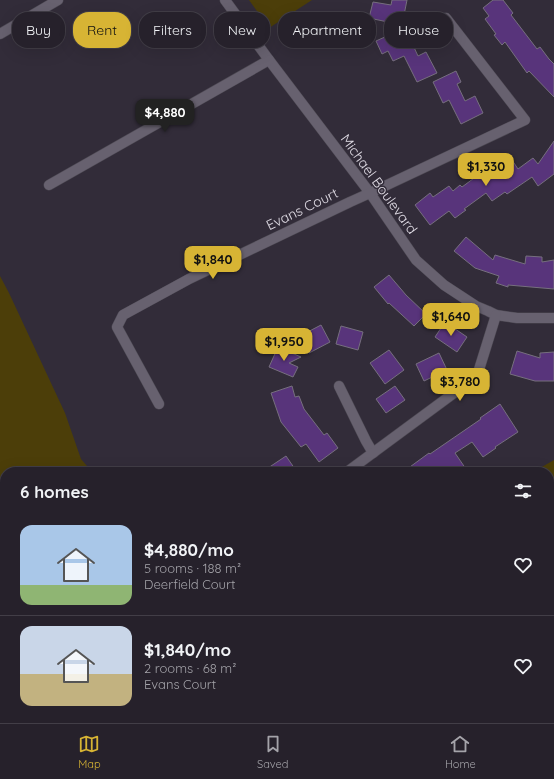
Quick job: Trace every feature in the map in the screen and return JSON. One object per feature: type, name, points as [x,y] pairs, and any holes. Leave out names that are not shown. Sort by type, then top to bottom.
[{"type":"street","points":[[0,34],[58,0]]},
{"type":"street","name":"Michael Boulevard","points":[[225,0],[370,193],[416,260],[444,285],[476,306],[496,315],[517,318],[554,318]]},
{"type":"street","points":[[370,193],[525,120],[453,27]]},
{"type":"street","points":[[49,185],[269,60]]},
{"type":"street","name":"Evans Court","points":[[159,404],[117,327],[123,315],[189,279],[370,193]]},
{"type":"street","points":[[354,467],[477,376],[496,315]]},
{"type":"street","points":[[339,386],[373,453]]},
{"type":"shaded area","points":[[249,0],[312,0],[294,12],[278,12],[278,22],[270,27],[270,12],[258,12]]},
{"type":"shaded area","points":[[0,276],[65,413],[81,459],[88,467],[0,467]]},
{"type":"shaded area","points":[[554,460],[554,467],[542,467]]},
{"type":"building","points":[[392,0],[407,0],[405,12],[384,12],[384,21],[376,19],[376,12],[370,12],[373,2],[391,5]]},
{"type":"building","points":[[493,0],[503,0],[513,13],[511,15],[537,49],[540,47],[554,64],[554,97],[529,71],[527,73],[505,42],[502,45],[494,35],[496,34],[485,19],[489,16],[483,8]]},
{"type":"building","points":[[384,37],[384,48],[414,48],[418,56],[426,52],[437,73],[417,82],[404,56],[393,61],[388,51],[382,54],[376,41]]},
{"type":"building","points":[[456,71],[461,82],[457,84],[465,101],[475,96],[483,113],[461,124],[449,100],[443,103],[433,82]]},
{"type":"building","points":[[554,141],[554,174],[538,186],[532,177],[507,194],[505,192],[492,201],[486,193],[464,209],[466,210],[455,218],[449,211],[430,225],[415,205],[430,193],[433,197],[449,186],[453,191],[460,185],[462,187],[485,170],[489,176],[512,160],[518,169],[533,158],[538,164]]},
{"type":"building","points":[[466,237],[493,260],[495,255],[525,264],[526,256],[542,257],[542,262],[554,260],[554,289],[508,285],[508,287],[496,283],[499,276],[475,268],[454,251]]},
{"type":"building","points":[[389,275],[406,295],[426,314],[414,326],[389,303],[388,304],[374,287]]},
{"type":"building","points":[[445,322],[467,337],[457,352],[435,337]]},
{"type":"building","points":[[321,325],[330,342],[309,353],[300,336]]},
{"type":"building","points":[[341,326],[363,332],[358,350],[336,344]]},
{"type":"building","points":[[278,347],[301,357],[289,363],[298,367],[293,377],[269,367]]},
{"type":"building","points":[[389,350],[404,370],[385,384],[370,363]]},
{"type":"building","points":[[517,351],[540,358],[540,353],[554,352],[554,381],[535,381],[510,374]]},
{"type":"building","points":[[439,353],[447,370],[424,381],[416,364]]},
{"type":"building","points":[[292,386],[295,397],[299,396],[304,409],[324,435],[327,433],[338,448],[319,462],[306,444],[301,447],[281,422],[271,393]]},
{"type":"building","points":[[395,386],[405,400],[386,413],[376,399]]},
{"type":"building","points":[[500,404],[518,432],[483,457],[472,442],[455,453],[465,467],[410,467],[481,419],[480,418]]},
{"type":"building","points":[[286,456],[294,467],[270,467]]}]
